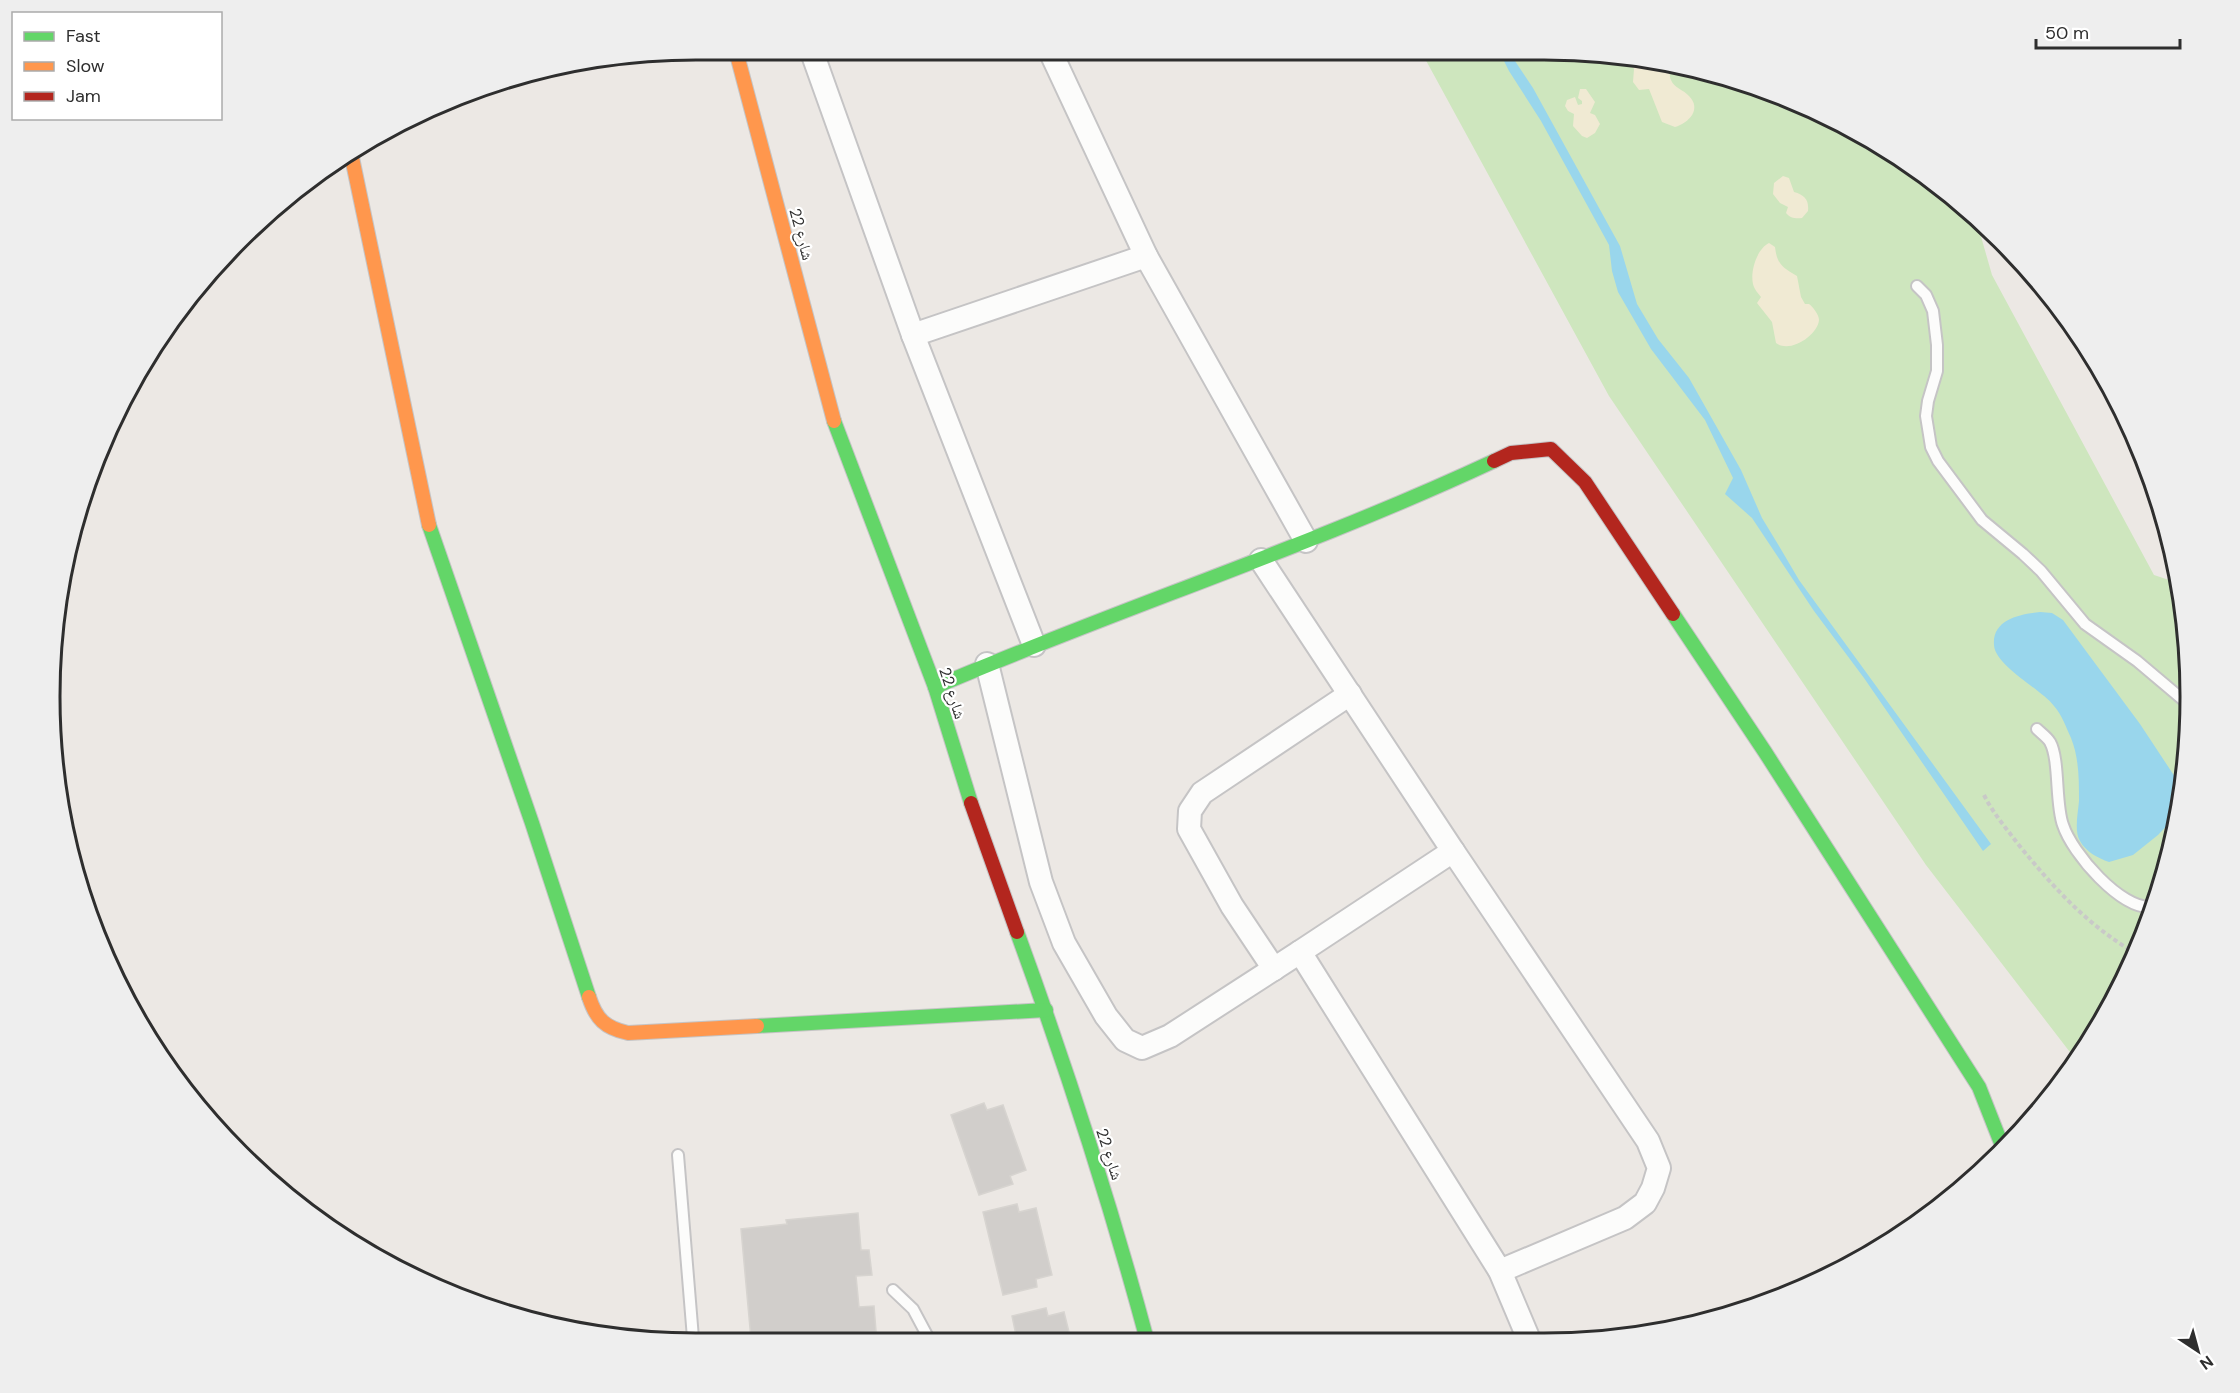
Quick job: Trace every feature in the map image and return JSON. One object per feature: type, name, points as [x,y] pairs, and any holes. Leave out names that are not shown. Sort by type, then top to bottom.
[{"type":"street","name":"شارع 22","points":[[738,60],[838,435],[935,687],[978,824],[1047,1010],[1117,1228],[1145,1333]]},
{"type":"street","points":[[815,60],[913,335],[1034,645]]},
{"type":"street","points":[[1054,60],[1146,256],[1306,541]]},
{"type":"street","points":[[353,161],[425,515],[532,823],[593,1010],[610,1029],[628,1034],[1047,1010]]},
{"type":"street","points":[[913,335],[1146,256]]},
{"type":"street","points":[[935,687],[1034,645],[1261,560],[1466,474],[1510,453],[1551,449],[1586,482],[1765,752],[1979,1087],[2000,1140]]},
{"type":"street","points":[[1261,560],[1648,1141],[1659,1168],[1653,1188],[1645,1203],[1625,1218],[1500,1271]]},
{"type":"street","points":[[987,664],[1041,882],[1064,943],[1106,1016],[1125,1040],[1142,1048],[1170,1036],[1453,851]]},
{"type":"street","points":[[1274,969],[1232,906],[1189,829],[1190,811],[1202,793],[1350,694]]},
{"type":"street","points":[[1300,952],[1500,1271],[1526,1333]]},
{"type":"lane","points":[[1917,286],[1926,295],[1933,311],[1938,345],[1937,371],[1926,416],[1931,447],[1938,460],[1982,520],[2041,571],[2085,624],[2137,661],[2180,697]]},
{"type":"lane","points":[[2037,729],[2050,743],[2062,825],[2073,844],[2111,890],[2144,907]]},
{"type":"lane","points":[[678,1155],[693,1333]]},
{"type":"lane","points":[[893,1290],[913,1309],[926,1333]]},
{"type":"path","points":[[1984,795],[1991,809],[2071,905],[2107,937],[2128,949]]},
{"type":"green space","points":[[1426,60],[1585,61],[1627,65],[1668,72],[1748,94],[1787,108],[1862,145],[1931,192],[1980,233],[1992,275],[2154,575],[2169,580],[2175,613],[2179,655],[2179,738],[2168,821],[2146,901],[2132,940],[2095,1015],[2071,1053],[1926,865],[1609,396]]},
{"type":"sand","points":[[1632,66],[1670,72],[1672,83],[1693,101],[1694,110],[1689,119],[1675,127],[1662,122],[1649,89],[1639,90],[1633,82]]},
{"type":"sand","points":[[1580,89],[1586,89],[1595,102],[1590,113],[1595,115],[1600,124],[1595,133],[1587,138],[1573,126],[1574,114],[1565,106],[1567,100],[1575,97],[1578,105],[1582,104],[1578,98]]},
{"type":"sand","points":[[1783,176],[1789,178],[1794,192],[1804,196],[1807,201],[1808,211],[1802,218],[1793,218],[1788,215],[1786,213],[1788,207],[1780,203],[1773,194],[1774,183]]},
{"type":"sand","points":[[1769,243],[1775,247],[1781,264],[1797,276],[1801,297],[1805,304],[1812,307],[1819,318],[1817,326],[1809,337],[1795,345],[1782,346],[1776,343],[1772,322],[1757,303],[1761,297],[1752,279],[1755,261],[1761,250]]},
{"type":"water","points":[[1504,60],[1514,60],[1533,88],[1620,246],[1637,304],[1658,339],[1689,378],[1741,470],[1762,518],[1799,580],[1991,844],[1983,851],[1864,678],[1814,611],[1752,518],[1725,494],[1733,478],[1705,420],[1651,349],[1618,292],[1612,271],[1609,245],[1541,121]]},
{"type":"water","points":[[2052,613],[2063,620],[2140,724],[2175,778],[2167,826],[2133,855],[2109,862],[2093,854],[2078,837],[2079,777],[2074,746],[2066,725],[2048,699],[2002,661],[1994,645],[1998,629],[2003,624],[2025,614]]},
{"type":"building","points":[[984,1103],[987,1110],[1003,1105],[1026,1170],[1010,1176],[1013,1184],[979,1195],[951,1115]]},
{"type":"building","points":[[1017,1204],[1019,1212],[1036,1208],[1052,1275],[1036,1279],[1037,1287],[1003,1295],[983,1212]]},
{"type":"building","points":[[858,1213],[861,1250],[869,1250],[872,1275],[856,1276],[859,1307],[874,1306],[876,1331],[750,1333],[741,1229],[787,1224],[786,1220]]},
{"type":"building","points":[[1046,1308],[1048,1316],[1064,1312],[1069,1333],[1016,1333],[1012,1316]]},
{"type":"traffic: fast","points":[[834,421],[935,687],[971,803]]},
{"type":"traffic: fast","points":[[935,687],[1356,521],[1494,461]]},
{"type":"traffic: fast","points":[[429,525],[532,823],[589,997]]},
{"type":"traffic: fast","points":[[1673,614],[1765,752],[1979,1087],[2000,1140]]},
{"type":"traffic: fast","points":[[1017,932],[1086,1134],[1145,1333]]},
{"type":"traffic: fast","points":[[757,1026],[1046,1010]]},
{"type":"traffic: slow","points":[[738,60],[834,421]]},
{"type":"traffic: slow","points":[[353,161],[429,525]]},
{"type":"traffic: slow","points":[[589,997],[602,1021],[628,1033],[757,1026]]},
{"type":"traffic: jam","points":[[1494,461],[1511,453],[1551,449],[1585,482],[1673,614]]},
{"type":"traffic: jam","points":[[971,803],[1017,932]]}]
